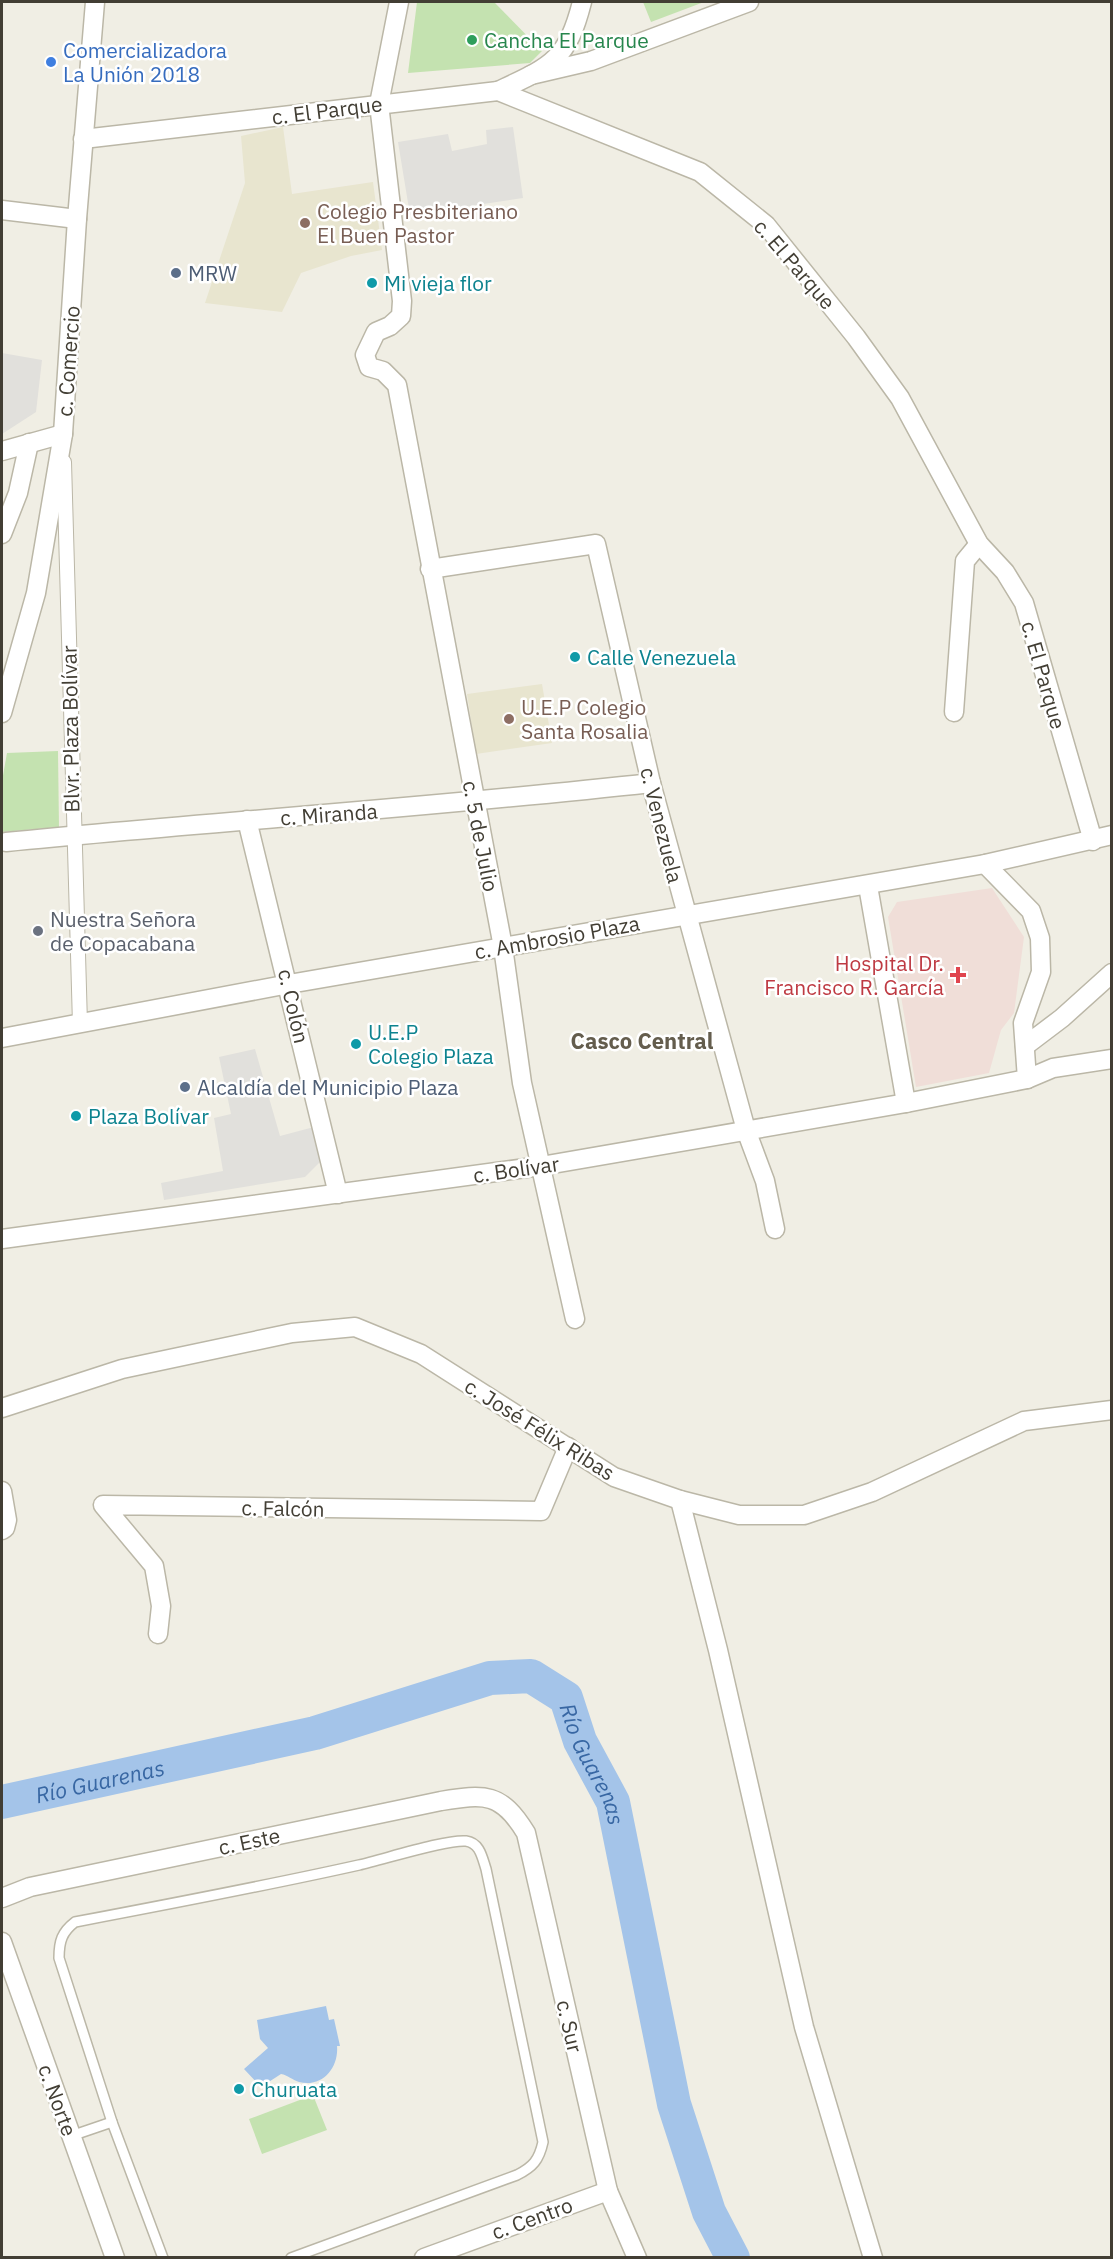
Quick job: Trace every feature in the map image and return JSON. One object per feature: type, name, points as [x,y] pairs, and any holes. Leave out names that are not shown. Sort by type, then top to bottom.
[{"type":"street","name":"c. Comercio","points":[[2,713],[36,592],[63,434],[77,219],[95,2]]},
{"type":"street","points":[[380,104],[399,2]]},
{"type":"street","points":[[498,91],[531,75],[561,55],[576,26],[582,2]]},
{"type":"street","points":[[531,75],[591,61],[750,2]]},
{"type":"street","name":"c. El Parque","points":[[83,139],[498,91],[700,172],[766,225],[856,337],[900,398],[979,544],[1005,572],[1024,603],[1093,841]]},
{"type":"street","name":"c. 5 de Julio","points":[[380,104],[402,301],[401,316],[390,326],[376,332],[369,342],[365,355],[369,368],[383,370],[397,385],[474,803],[503,947],[522,1083],[575,1319]]},
{"type":"street","points":[[2,210],[77,219]]},
{"type":"street","points":[[2,451],[63,434]]},
{"type":"street","name":"Blvr. Plaza Bolívar","points":[[63,434],[80,1024]]},
{"type":"street","points":[[2,534],[18,493],[29,443]]},
{"type":"street","name":"c. Venezuela","points":[[430,569],[596,544],[651,783],[746,1130],[765,1181],[775,1229]]},
{"type":"street","points":[[954,712],[965,561],[979,544]]},
{"type":"street","name":"c. Miranda","points":[[6,842],[247,820],[474,803],[651,783]]},
{"type":"street","name":"c. Colón","points":[[247,820],[289,984],[338,1194]]},
{"type":"street","name":"c. Ambrosio Plaza","points":[[2,1038],[289,984],[868,886],[985,864],[1112,835]]},
{"type":"street","points":[[985,864],[1031,911],[1040,938],[1041,972],[1023,1023],[1027,1079]]},
{"type":"street","points":[[868,886],[906,1103]]},
{"type":"street","points":[[1025,1046],[1062,1018],[1112,973]]},
{"type":"street","name":"c. Bolívar","points":[[2,1239],[541,1166],[906,1103],[1027,1079],[1053,1068],[1112,1059]]},
{"type":"street","name":"c. José Félix Ribas","points":[[2,1408],[122,1369],[292,1333],[355,1327],[421,1354],[614,1477],[680,1500],[739,1515],[804,1515],[872,1492],[1024,1420],[1112,1410]]},
{"type":"street","name":"c. Falcón","points":[[158,1634],[161,1606],[154,1566],[103,1505],[541,1511],[568,1447]]},
{"type":"street","points":[[2,1491],[7,1520],[2,1530]]},
{"type":"street","points":[[680,1500],[721,1662],[804,2027],[873,2258]]},
{"type":"street","name":"c. Este","points":[[2,1898],[30,1887],[441,1801],[472,1796],[498,1800]]},
{"type":"street","name":"c. Sur","points":[[498,1800],[516,1816],[526,1833],[608,2190],[637,2258]]},
{"type":"street","name":"c. Norte","points":[[2,1942],[114,2258]]},
{"type":"street","name":"c. Centro","points":[[424,2258],[608,2190]]},
{"type":"lane","points":[[163,2258],[112,2122],[58,1958],[64,1930],[75,1922],[361,1865],[463,1841],[472,1843],[479,1848],[486,1869],[543,2142],[540,2156],[532,2168],[517,2175],[291,2258]]},
{"type":"lane","points":[[71,2136],[112,2122]]},
{"type":"shaded area","name":"Colegio Presbiteriano El Buen Pastor","points":[[283,127],[292,194],[373,182],[382,250],[351,256],[301,273],[282,312],[205,303],[245,183],[241,136]]},
{"type":"shaded area","points":[[513,127],[523,198],[410,215],[398,142],[448,134],[452,151],[487,144],[486,130]]},
{"type":"shaded area","points":[[2,353],[42,360],[36,412],[2,434]]},
{"type":"shaded area","name":"U.E.P Colegio Santa Rosalia","points":[[542,684],[552,743],[476,754],[467,694]]},
{"type":"shaded area","name":"Hospital Dr. Francisco R. García","points":[[992,888],[1024,937],[1014,1013],[1001,1030],[989,1073],[916,1087],[888,917],[897,902]]},
{"type":"shaded area","points":[[255,1049],[280,1136],[314,1127],[322,1160],[305,1177],[164,1200],[161,1183],[223,1171],[214,1118],[231,1114],[219,1057]]},
{"type":"green space","name":"Cancha El Parque","points":[[417,2],[494,2],[542,51],[530,63],[408,73]]},
{"type":"green space","points":[[643,2],[704,2],[651,22]]},
{"type":"green space","points":[[58,751],[59,827],[2,832],[2,781],[7,753]]},
{"type":"green space","points":[[313,2095],[327,2130],[262,2154],[249,2119]]},
{"type":"water","points":[[326,2006],[329,2020],[334,2019],[340,2046],[337,2046],[332,2069],[322,2079],[315,2082],[299,2082],[281,2074],[261,2087],[244,2069],[268,2048],[260,2039],[257,2020]]},
{"type":"waterway","name":"Río Guarenas","points":[[2,1802],[315,1733],[490,1678],[531,1676],[566,1698],[580,1741],[613,1802],[674,2104],[709,2212],[733,2258]]},
{"type":"place","name":"Cancha El Parque","points":[[472,40]]},
{"type":"place","name":"Comercializadora La Unión 2018","points":[[51,62]]},
{"type":"place","name":"Colegio Presbiteriano El Buen Pastor","points":[[305,223]]},
{"type":"place","name":"MRW","points":[[176,273]]},
{"type":"place","name":"Mi vieja flor","points":[[372,283]]},
{"type":"place","name":"Calle Venezuela","points":[[575,657]]},
{"type":"place","name":"U.E.P Colegio Santa Rosalia","points":[[509,719]]},
{"type":"place","name":"Nuestra Señora de Copacabana","points":[[38,931]]},
{"type":"place","name":"Hospital Dr. Francisco R. García","points":[[958,975]]},
{"type":"place","name":"U.E.P Colegio Plaza","points":[[356,1044]]},
{"type":"place","name":"Alcaldía del Municipio Plaza","points":[[185,1087]]},
{"type":"place","name":"Plaza Bolívar","points":[[76,1116]]},
{"type":"place","name":"Churuata","points":[[239,2089]]},
{"type":"district","name":"Casco Central","points":[[642,1040]]}]
